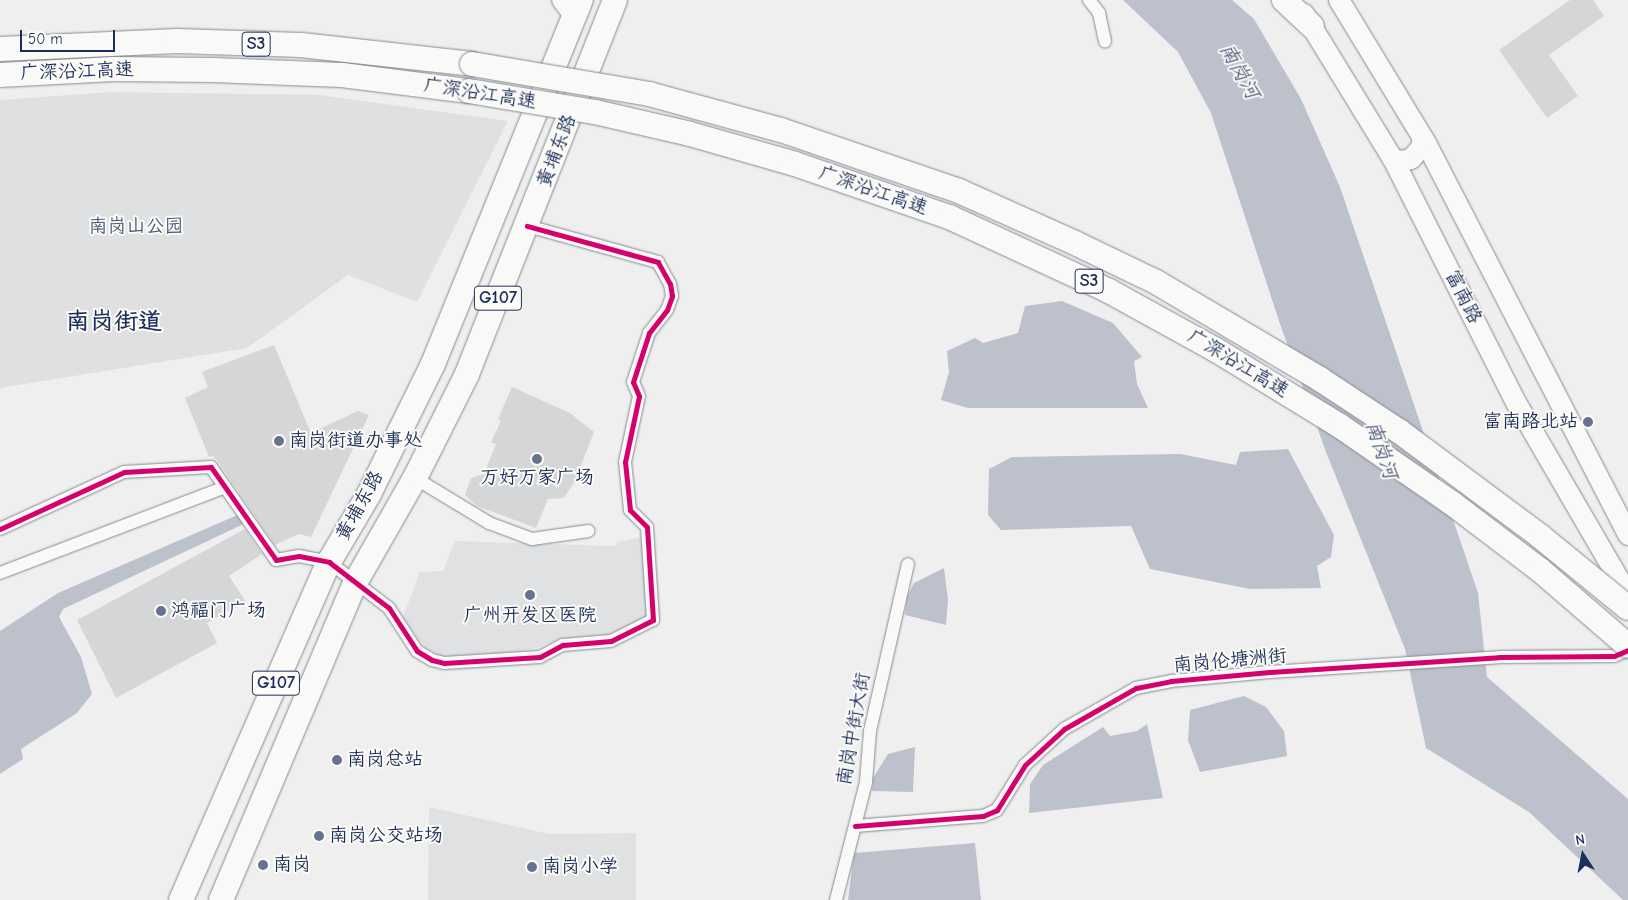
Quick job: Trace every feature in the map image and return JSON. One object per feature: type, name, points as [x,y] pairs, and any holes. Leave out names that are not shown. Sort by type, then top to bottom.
[{"type":"highway","name":"黄埔东路","points":[[220,900],[355,582],[415,478],[467,374],[528,226],[615,0]]},
{"type":"highway","points":[[1284,0],[1312,26]]},
{"type":"highway","name":"黄埔东路","points":[[181,900],[329,562],[369,494],[433,364],[572,5]]},
{"type":"highway","name":"广深沿江高速","points":[[0,49],[40,45],[177,41],[301,45],[472,64],[649,94],[781,130],[959,191],[1156,282],[1320,379],[1400,431],[1534,532],[1628,608]]},
{"type":"highway","name":"广深沿江高速","points":[[0,75],[47,72],[212,70],[342,75],[468,91],[595,112],[690,134],[794,164],[949,217],[1109,290],[1216,350],[1340,426],[1453,504],[1540,570],[1628,646]]},
{"type":"main road","name":"富南路","points":[[1296,0],[1393,159],[1559,480],[1628,595]]},
{"type":"main road","name":"富南路","points":[[1339,0],[1423,138],[1628,535]]},
{"type":"main road","points":[[1393,159],[1411,159],[1421,148],[1423,138]]},
{"type":"main road","points":[[1559,480],[1577,478],[1588,460]]},
{"type":"street","points":[[1089,0],[1099,13],[1105,41]]},
{"type":"street","points":[[0,529],[124,472],[211,467],[276,560],[299,556],[329,562],[389,608],[417,651],[444,663],[540,657],[563,645],[611,641],[654,620],[647,528],[630,510],[625,462],[640,396],[633,382],[649,332],[667,310],[672,296],[670,284],[658,262],[528,226]]},
{"type":"street","points":[[415,478],[489,523],[532,539],[588,531]]},
{"type":"street","points":[[0,574],[225,487]]},
{"type":"street","name":"南岗中街大街","points":[[836,900],[866,782],[870,731],[908,564]]},
{"type":"street","name":"南岗伦塘洲街","points":[[855,826],[983,816],[997,810],[1025,765],[1064,729],[1136,688],[1181,680],[1384,664],[1499,657],[1614,656],[1628,650]]},
{"type":"shaded area","name":"广州开发区医院","points":[[644,537],[650,618],[615,634],[560,639],[528,651],[442,657],[425,648],[403,617],[420,572],[443,571],[455,541],[616,546],[617,542]]},
{"type":"shaded area","name":"南岗小学","points":[[429,807],[549,834],[636,833],[636,900],[428,900]]},
{"type":"green space","name":"南岗山公园","points":[[111,92],[320,95],[508,121],[417,302],[348,275],[247,348],[0,388],[0,100]]},
{"type":"water","name":"南岗河","points":[[1123,0],[1232,0],[1254,19],[1301,99],[1340,187],[1478,593],[1487,677],[1628,799],[1628,900],[1623,900],[1529,812],[1426,748],[1405,649],[1326,452],[1280,324],[1211,113],[1178,52]]},
{"type":"water","points":[[1062,301],[1113,323],[1142,357],[1134,361],[1137,384],[1148,408],[968,408],[941,400],[949,372],[947,351],[975,338],[983,343],[1018,333],[1025,306]]},
{"type":"water","points":[[1288,449],[1334,535],[1331,557],[1317,566],[1321,588],[1250,589],[1150,569],[1131,526],[1001,530],[988,515],[989,469],[1012,457],[1180,454],[1236,465],[1240,452]]},
{"type":"water","points":[[242,513],[248,522],[63,609],[59,617],[81,657],[92,694],[77,713],[21,749],[23,759],[0,774],[0,631],[58,593]]},
{"type":"water","points":[[944,568],[948,600],[946,625],[905,615],[907,597],[914,583]]},
{"type":"water","points":[[1244,696],[1266,707],[1284,731],[1287,756],[1200,772],[1188,740],[1190,710]]},
{"type":"water","points":[[1147,724],[1163,798],[1029,813],[1030,784],[1043,765],[1103,727],[1110,736],[1137,731]]},
{"type":"water","points":[[915,747],[913,792],[872,791],[873,778],[888,754]]},
{"type":"water","points":[[975,843],[981,900],[848,900],[854,853]]},
{"type":"building","points":[[1570,0],[1593,0],[1604,16],[1549,55],[1578,96],[1547,118],[1499,50]]},
{"type":"building","name":"南岗街道办事处","points":[[274,345],[311,433],[358,411],[369,415],[311,537],[299,534],[275,545],[218,462],[213,456],[209,457],[185,398],[208,387],[202,372]]},
{"type":"building","name":"万好万家广场","points":[[512,387],[570,413],[594,432],[575,481],[564,498],[548,499],[536,528],[477,506],[465,495],[471,478],[484,474],[496,444],[491,442],[501,421],[498,419]]},
{"type":"building","name":"鸿福门广场","points":[[245,529],[262,554],[229,576],[246,602],[207,623],[217,643],[116,698],[77,620]]},
{"type":"cycle path","points":[[0,529],[124,472],[211,467],[276,560],[299,556],[329,562],[389,608],[417,651],[432,660],[444,663],[540,657],[563,645],[611,641],[653,620],[647,527],[630,510],[625,462],[639,396],[633,382],[649,333],[667,310],[672,296],[670,284],[658,262],[527,226]]},
{"type":"cycle path","points":[[855,826],[983,816],[997,810],[1025,765],[1064,729],[1136,688],[1171,681],[1270,672],[1499,657],[1614,656],[1628,650]]},
{"type":"place","name":"富南路北站","points":[[1588,422]]},
{"type":"place","name":"南岗街道办事处","points":[[279,441]]},
{"type":"place","name":"万好万家广场","points":[[537,459]]},
{"type":"place","name":"广州开发区医院","points":[[530,595]]},
{"type":"place","name":"鸿福门广场","points":[[161,611]]},
{"type":"place","name":"南岗总站","points":[[337,760]]},
{"type":"place","name":"南岗公交站场","points":[[319,836]]},
{"type":"place","name":"南岗","points":[[263,865]]},
{"type":"place","name":"南岗小学","points":[[532,867]]},
{"type":"district","name":"南岗街道","points":[[114,322]]}]
